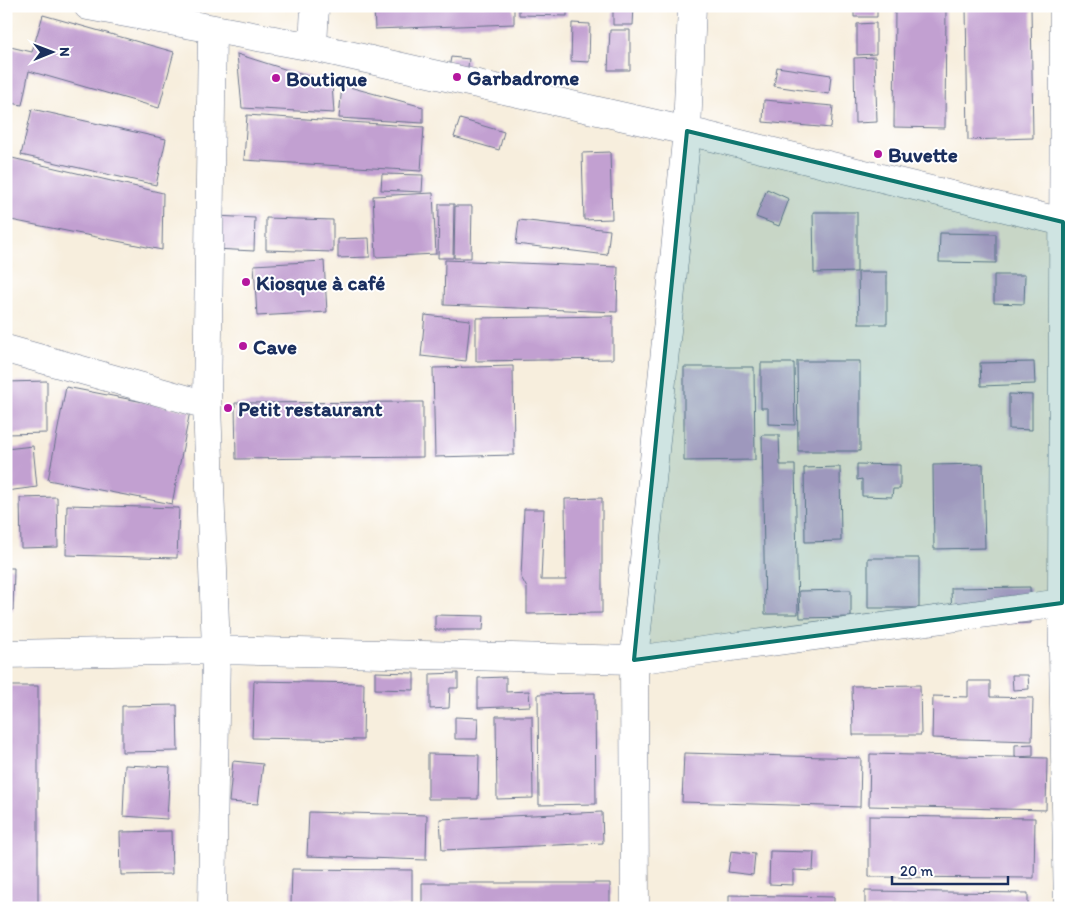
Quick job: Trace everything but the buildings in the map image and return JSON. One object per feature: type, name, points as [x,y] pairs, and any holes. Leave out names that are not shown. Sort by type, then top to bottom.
[{"type":"street","points":[[88,6],[313,47],[687,131],[1063,222]]},
{"type":"street","points":[[313,47],[315,6]]},
{"type":"street","points":[[635,908],[634,660],[687,131],[692,6]]},
{"type":"street","points":[[1064,6],[1063,222],[1068,604],[1068,908]]},
{"type":"street","points":[[212,29],[207,405],[216,650],[212,908]]},
{"type":"street","points":[[6,349],[207,405]]},
{"type":"street","points":[[6,654],[216,650],[634,660],[1068,604]]},
{"type":"highlighted area","points":[[687,131],[1063,222],[1062,603],[634,660]]},
{"type":"place","name":"Garbadrome","points":[[457,77]]},
{"type":"place","name":"Boutique","points":[[276,78]]},
{"type":"place","name":"Buvette","points":[[878,154]]},
{"type":"place","name":"Kiosque à café","points":[[246,282]]},
{"type":"place","name":"Cave","points":[[243,346]]},
{"type":"place","name":"Petit restaurant","points":[[228,408]]}]
